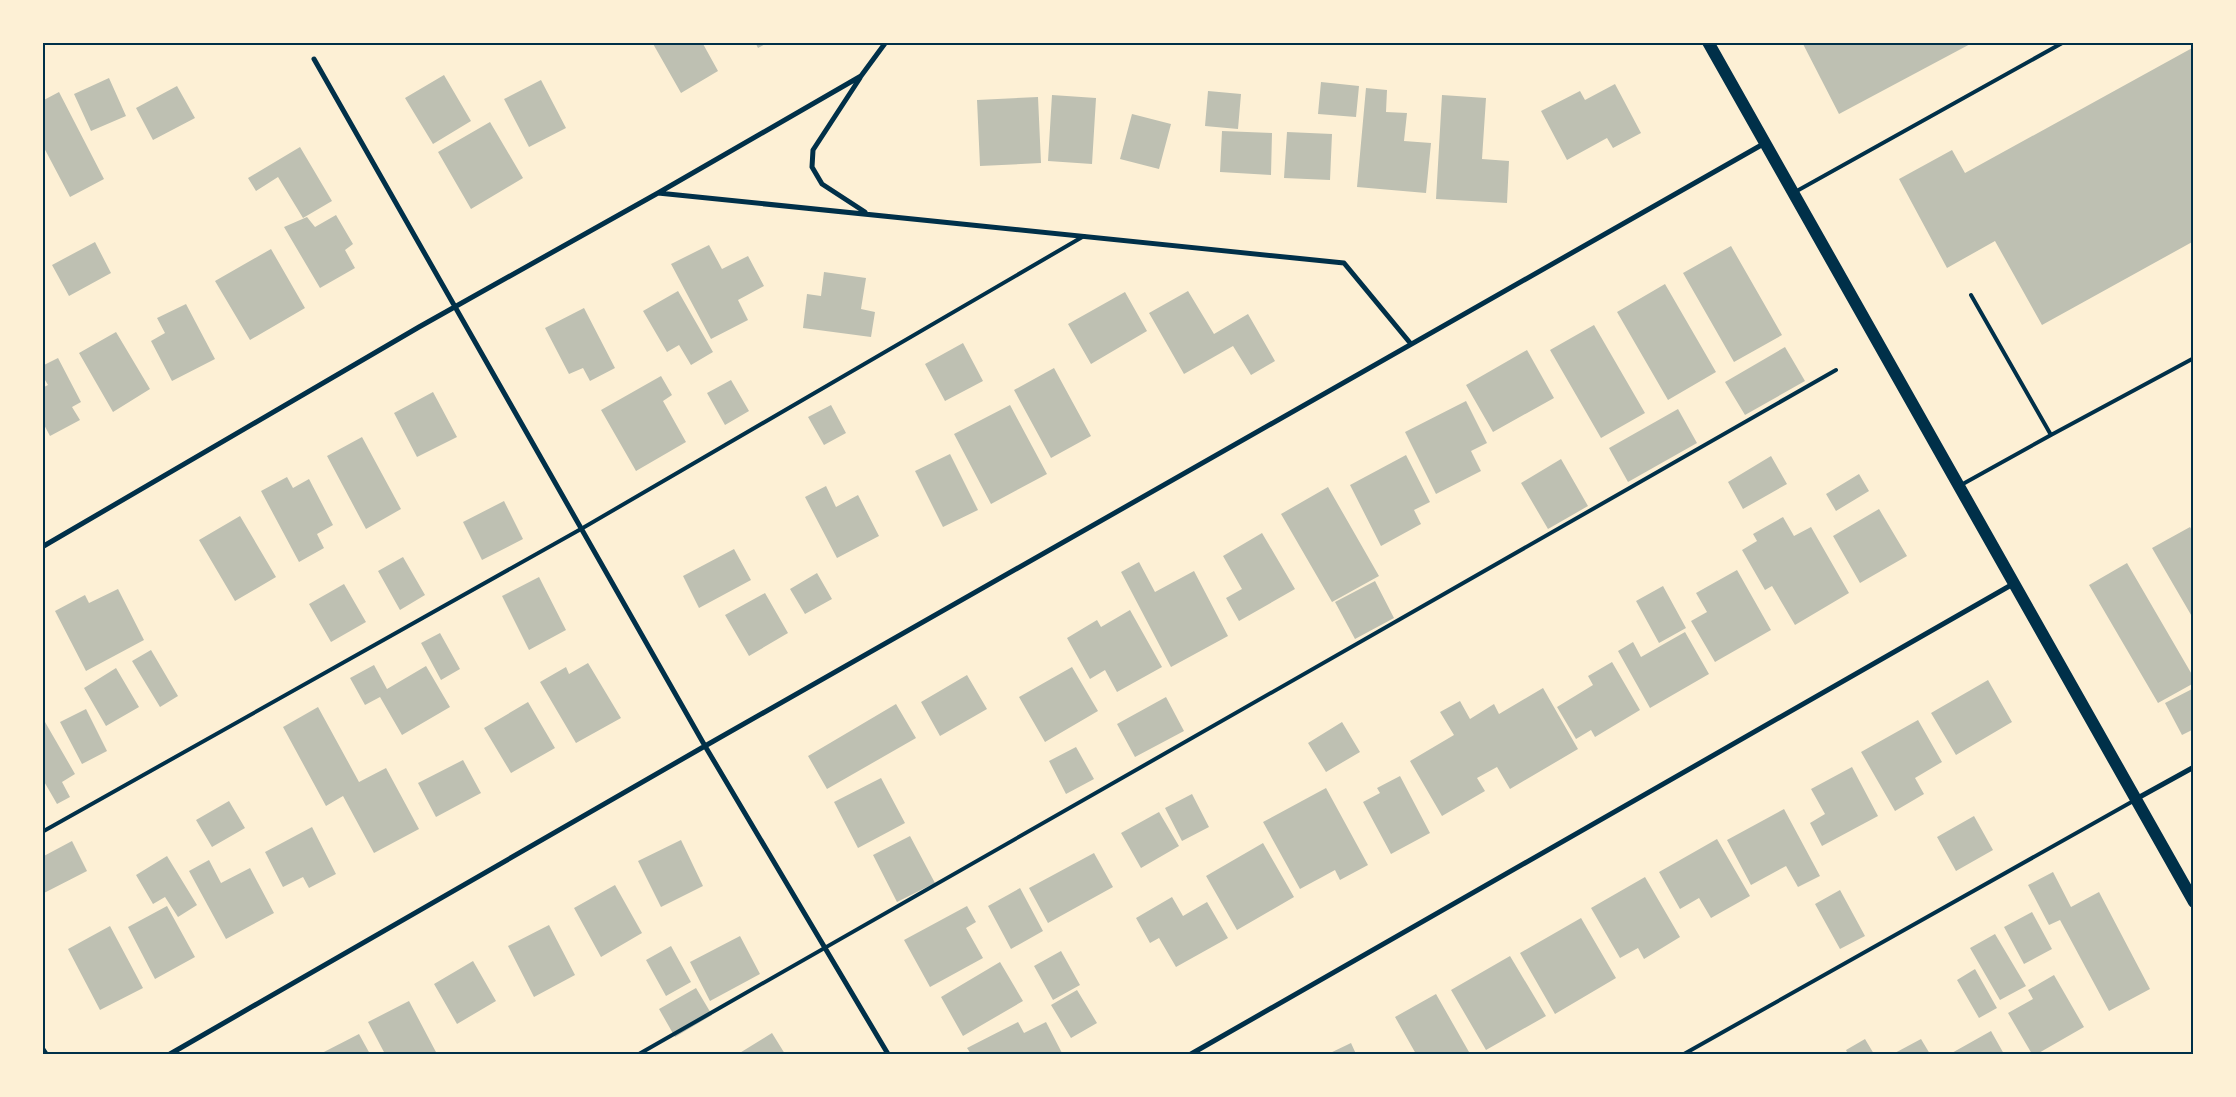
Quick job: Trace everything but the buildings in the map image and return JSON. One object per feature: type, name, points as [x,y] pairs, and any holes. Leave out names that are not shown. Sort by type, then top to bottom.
[{"type":"main road","points":[[1708,42],[2194,902]]},
{"type":"street","points":[[867,214],[822,184],[812,167],[812,150],[886,42]]},
{"type":"street","points":[[314,59],[704,746],[888,1054]]},
{"type":"street","points":[[42,547],[454,307],[658,193],[861,76]]},
{"type":"street","points":[[170,1054],[704,746],[1765,143]]},
{"type":"street","points":[[658,193],[1344,263],[1411,344]]},
{"type":"street","points":[[1191,1054],[2014,584]]},
{"type":"street","points":[[2136,799],[2194,767]]},
{"type":"street","points":[[42,1048],[46,1054]]},
{"type":"lane","points":[[1793,193],[2064,42]]},
{"type":"lane","points":[[42,832],[581,529],[1084,236]]},
{"type":"lane","points":[[1971,295],[2051,435]]},
{"type":"lane","points":[[1959,486],[2194,358]]},
{"type":"lane","points":[[639,1054],[1836,370]]},
{"type":"lane","points":[[1684,1054],[2136,799]]}]
